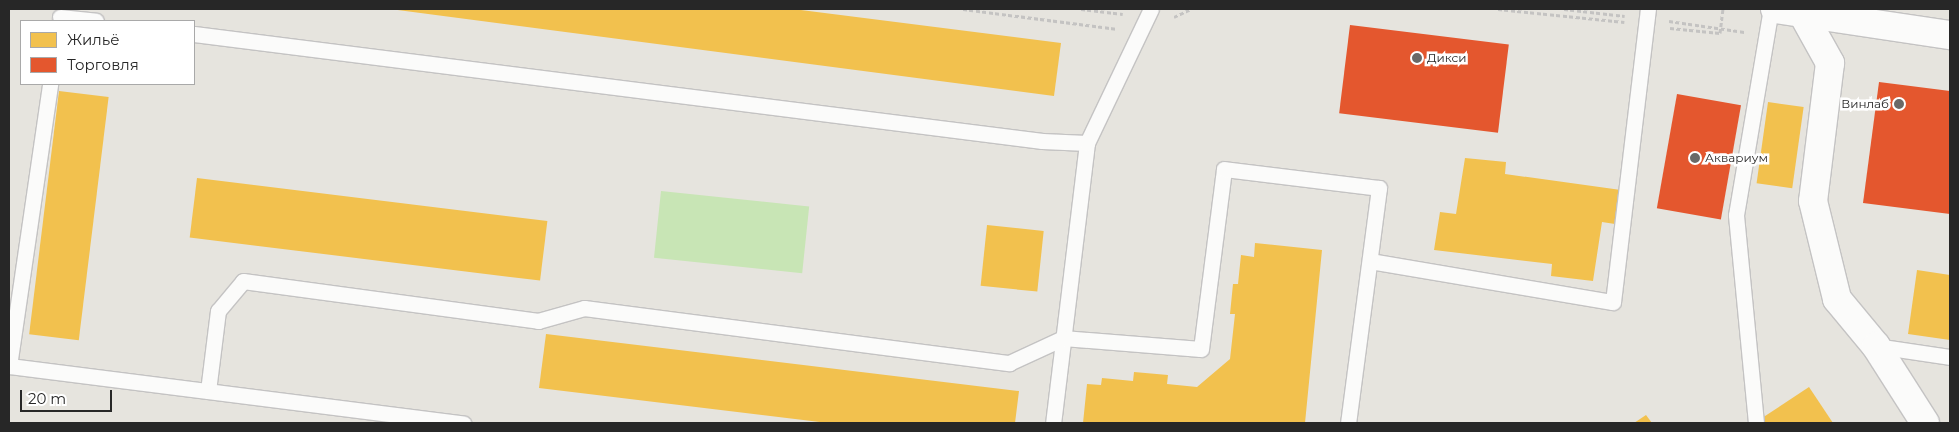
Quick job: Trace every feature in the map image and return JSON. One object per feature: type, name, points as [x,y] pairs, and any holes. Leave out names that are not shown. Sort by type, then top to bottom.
[{"type":"street","points":[[1787,10],[1950,35]]},
{"type":"street","points":[[1787,10],[1830,63],[1813,201],[1837,299],[1876,346],[1925,423]]},
{"type":"lane","points":[[1370,261],[1613,302],[1648,9]]},
{"type":"lane","points":[[1756,423],[1736,215],[1787,10]]},
{"type":"lane","points":[[1053,423],[1087,143],[1149,13]]},
{"type":"lane","points":[[60,16],[89,20]]},
{"type":"lane","points":[[195,34],[1042,141],[1087,143]]},
{"type":"lane","points":[[50,85],[9,366],[463,423]]},
{"type":"lane","points":[[208,391],[218,312],[243,280],[538,321],[584,308],[1009,363],[1063,338],[1201,349],[1224,169],[1378,188],[1348,423]]},
{"type":"lane","points":[[1876,346],[1950,357]]},
{"type":"path","points":[[963,9],[1140,32]]},
{"type":"path","points":[[1081,9],[1149,13]]},
{"type":"path","points":[[1498,9],[1720,34],[1723,9]]},
{"type":"green space","points":[[661,191],[809,207],[802,273],[654,258]]},
{"type":"building: Жильё","points":[[390,9],[793,9],[1061,43],[1054,96]]},
{"type":"building: Жильё","points":[[59,91],[109,97],[79,340],[29,334]]},
{"type":"building: Жильё","points":[[1768,102],[1804,107],[1792,188],[1757,183]]},
{"type":"building: Жильё","points":[[1465,158],[1506,162],[1505,174],[1621,190],[1615,224],[1602,222],[1593,281],[1551,276],[1552,264],[1434,250],[1440,212],[1456,214]]},
{"type":"building: Жильё","points":[[197,178],[547,221],[540,281],[190,238]]},
{"type":"building: Жильё","points":[[987,225],[1044,231],[1037,292],[981,286]]},
{"type":"building: Жильё","points":[[1255,243],[1322,250],[1305,423],[1083,423],[1087,384],[1101,385],[1102,378],[1133,381],[1134,372],[1168,375],[1167,384],[1197,387],[1230,359],[1235,314],[1230,314],[1233,284],[1238,284],[1241,255],[1254,257]]},
{"type":"building: Жильё","points":[[1917,270],[1950,275],[1950,340],[1908,334]]},
{"type":"building: Жильё","points":[[546,334],[1019,391],[1015,423],[828,423],[539,388]]},
{"type":"building: Жильё","points":[[1809,387],[1833,423],[1766,423],[1762,418]]},
{"type":"building: Жильё","points":[[1646,415],[1652,423],[1634,423]]},
{"type":"building: Торговля","points":[[1350,25],[1509,44],[1498,133],[1339,113]]},
{"type":"building: Торговля","points":[[1879,82],[1950,91],[1950,214],[1863,203]]},
{"type":"building: Торговля","points":[[1677,94],[1741,105],[1721,220],[1657,208]]},
{"type":"place","name":"Дикси","points":[[1417,58]]},
{"type":"place","name":"Винлаб","points":[[1899,104]]},
{"type":"place","name":"Аквариум","points":[[1695,158]]}]
